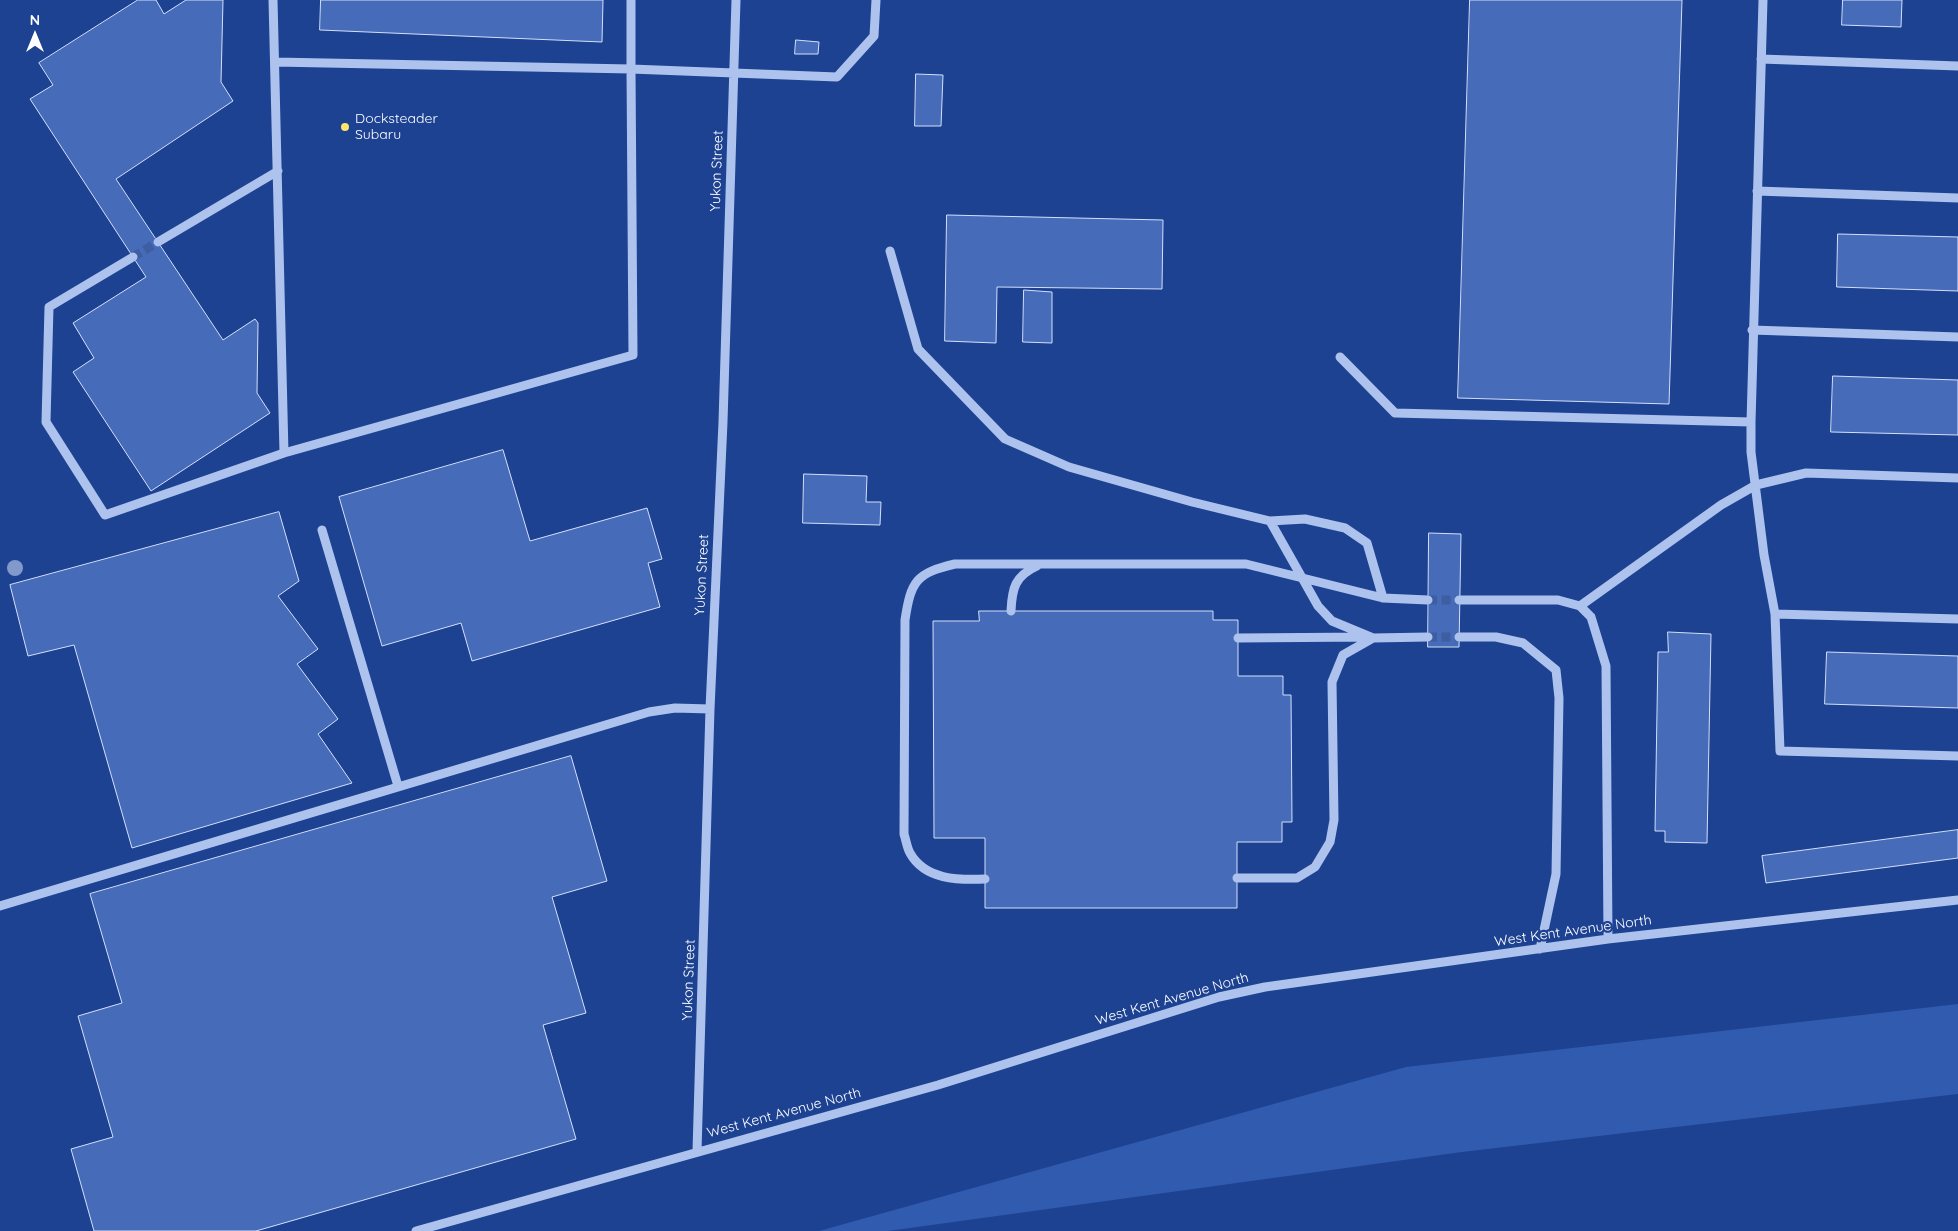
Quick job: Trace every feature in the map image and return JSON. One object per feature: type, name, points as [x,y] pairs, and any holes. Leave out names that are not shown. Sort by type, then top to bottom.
[{"type":"street","points":[[273,0],[284,453]]},
{"type":"street","points":[[133,257],[50,307],[46,422],[105,515],[284,453],[632,355],[631,0]]},
{"type":"street","name":"Yukon Street","points":[[698,1151],[710,709],[723,422],[736,0]]},
{"type":"street","points":[[275,62],[631,69],[836,77],[874,36],[876,0]]},
{"type":"street","points":[[1763,0],[1750,422],[1751,452],[1764,555],[1775,614],[1780,751],[1958,756]]},
{"type":"street","points":[[1761,59],[1958,66]]},
{"type":"street","points":[[158,242],[278,170]]},
{"type":"street","points":[[1757,191],[1958,198]]},
{"type":"street","points":[[890,251],[918,349],[1005,439],[1069,467],[1192,502],[1270,521],[1305,519],[1346,528],[1366,543],[1383,598]]},
{"type":"street","points":[[1752,330],[1958,337]]},
{"type":"street","points":[[1340,357],[1395,412],[1750,422]]},
{"type":"street","points":[[1580,606],[1722,505],[1756,485],[1806,473],[1958,478]]},
{"type":"street","points":[[1270,521],[1318,606],[1332,621],[1373,638]]},
{"type":"street","points":[[322,530],[398,786]]},
{"type":"street","points":[[985,879],[962,880],[940,877],[923,868],[910,853],[904,834],[905,620],[908,596],[919,578],[934,569],[955,564],[1246,564],[1383,598],[1428,600]]},
{"type":"street","points":[[1011,611],[1012,593],[1016,582],[1026,571],[1040,565]]},
{"type":"street","points":[[1459,600],[1558,600],[1580,606],[1591,617],[1606,666],[1608,939]]},
{"type":"street","points":[[1775,614],[1958,618]]},
{"type":"street","points":[[1238,638],[1428,637]]},
{"type":"street","points":[[1459,637],[1496,637],[1523,643],[1556,670],[1559,698],[1556,874],[1540,949]]},
{"type":"street","points":[[1237,878],[1297,878],[1315,867],[1330,842],[1334,820],[1332,682],[1343,654],[1373,638]]},
{"type":"street","points":[[0,906],[649,712],[675,708],[710,709]]},
{"type":"street","name":"West Kent Avenue North","points":[[416,1231],[938,1085],[1219,997],[1265,987],[1608,939],[1958,900]]},
{"type":"shaded area","points":[[1958,1004],[1958,1094],[1462,1152],[888,1231],[819,1231],[1406,1067]]},
{"type":"building","points":[[138,0],[156,0],[164,14],[186,0],[223,0],[221,82],[233,101],[116,179],[223,340],[255,319],[258,323],[257,393],[270,413],[151,491],[73,372],[94,358],[73,323],[146,277],[30,99],[53,85],[39,63]]},
{"type":"building","points":[[321,0],[603,0],[602,42],[320,30]]},
{"type":"building","points":[[1470,0],[1682,0],[1669,404],[1458,398]]},
{"type":"building","points":[[1843,0],[1902,0],[1901,27],[1842,25]]},
{"type":"building","points":[[796,40],[819,42],[818,54],[795,54]]},
{"type":"building","points":[[916,74],[943,75],[941,126],[915,126]]},
{"type":"building","points":[[947,215],[1163,220],[1162,289],[997,287],[996,343],[945,341]]},
{"type":"building","points":[[1838,234],[1958,237],[1958,291],[1837,287]]},
{"type":"building","points":[[1024,290],[1052,292],[1052,343],[1023,342]]},
{"type":"building","points":[[1833,376],[1958,380],[1958,435],[1831,432]]},
{"type":"building","points":[[503,450],[530,541],[647,508],[662,559],[648,563],[660,607],[472,661],[461,623],[382,646],[339,497]]},
{"type":"building","points":[[804,474],[867,476],[866,502],[881,502],[880,525],[803,523]]},
{"type":"building","points":[[279,512],[299,581],[278,596],[318,649],[297,664],[338,719],[318,734],[352,783],[132,848],[74,645],[28,656],[10,585]]},
{"type":"building","points":[[1429,533],[1461,534],[1459,647],[1428,647]]},
{"type":"building","points":[[979,611],[1213,611],[1213,620],[1238,620],[1238,676],[1283,676],[1283,695],[1291,695],[1292,822],[1282,822],[1282,842],[1237,842],[1237,908],[985,908],[985,838],[934,838],[933,621],[979,621]]},
{"type":"building","points":[[1668,632],[1711,634],[1707,843],[1665,842],[1665,831],[1655,831],[1658,652],[1668,652]]},
{"type":"building","points":[[1827,652],[1958,656],[1958,708],[1825,704]]},
{"type":"building","points":[[571,756],[607,881],[552,897],[586,1013],[543,1025],[576,1139],[256,1231],[94,1231],[71,1149],[113,1137],[78,1016],[122,1003],[90,894]]},
{"type":"building","points":[[1958,830],[1958,858],[1766,883],[1762,856]]},
{"type":"tunnel","points":[[133,257],[158,242]]},
{"type":"tunnel","points":[[1428,600],[1459,600]]},
{"type":"tunnel","points":[[1428,637],[1459,637]]},
{"type":"place","name":"Docksteader Subaru","points":[[345,127]]}]
